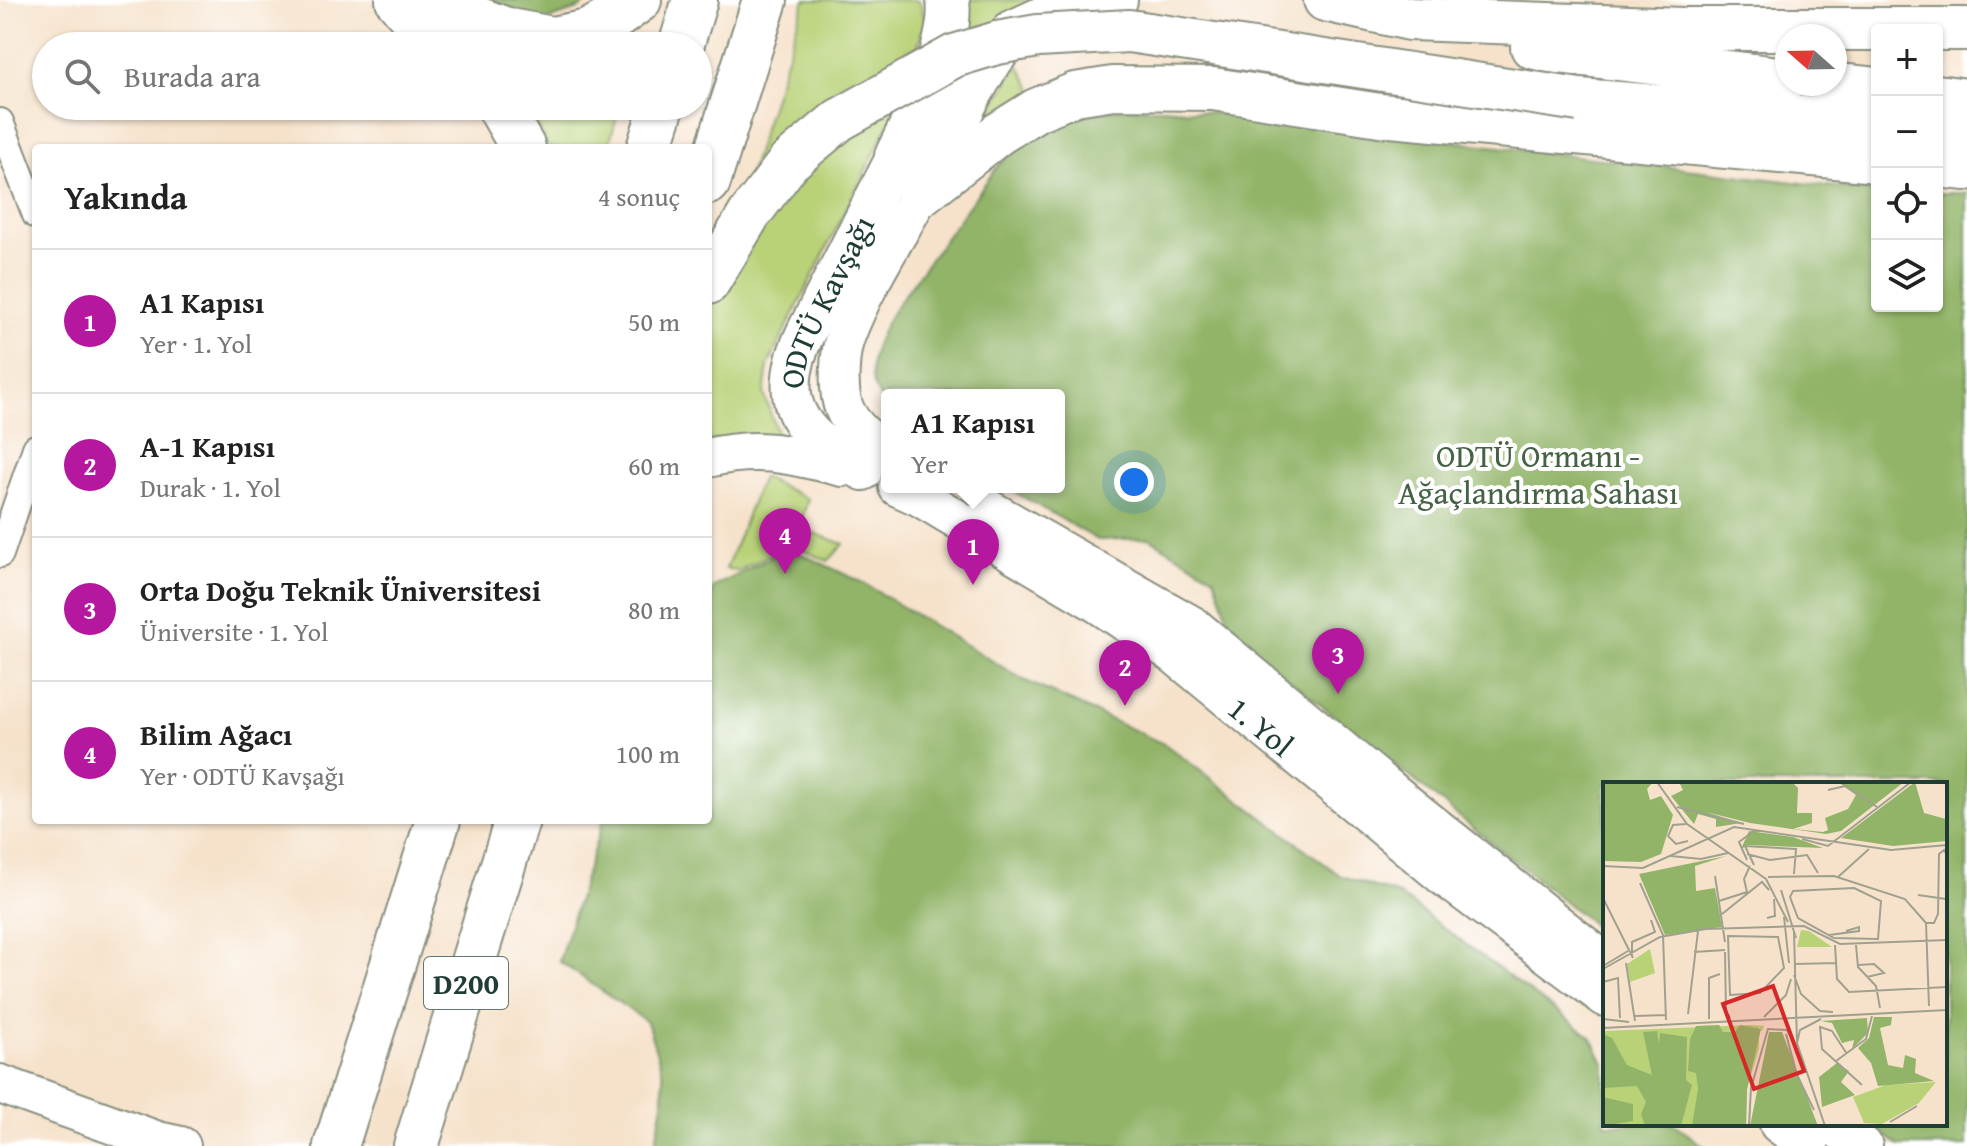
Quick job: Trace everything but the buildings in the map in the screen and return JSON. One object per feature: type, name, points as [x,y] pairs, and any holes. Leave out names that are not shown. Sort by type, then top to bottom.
[{"type":"highway","points":[[398,0],[425,32]]},
{"type":"highway","points":[[448,0],[469,16],[514,32]]},
{"type":"highway","points":[[588,32],[639,0]]},
{"type":"highway","points":[[685,32],[695,0]]},
{"type":"highway","points":[[712,169],[765,0]]},
{"type":"highway","points":[[507,120],[521,144]]},
{"type":"highway","points":[[650,144],[658,120]]},
{"type":"highway","name":"D200","points":[[334,1146],[437,824]]},
{"type":"highway","name":"D200","points":[[416,1146],[516,824]]},
{"type":"main road","points":[[896,156],[928,88],[944,43],[950,12],[948,0]]},
{"type":"main road","points":[[918,197],[969,97],[1012,32],[1053,13],[1116,0]]},
{"type":"main road","points":[[1325,0],[1549,51],[1775,78]]},
{"type":"main road","points":[[1410,19],[1683,29],[1967,29]]},
{"type":"main road","points":[[712,276],[749,215],[789,162],[839,120],[954,56],[997,43],[1038,36],[1129,31],[1579,100],[1871,123]]},
{"type":"main road","points":[[1847,86],[1871,88]]},
{"type":"main road","points":[[918,197],[998,134],[1036,110],[1075,94],[1113,88],[1213,89],[1380,115],[1871,160]]},
{"type":"main road","points":[[1943,97],[1967,100]]},
{"type":"main road","points":[[1943,128],[1967,130]]},
{"type":"main road","name":"ODTÜ Kavşağı","points":[[878,463],[830,450],[810,434],[797,412],[790,388],[795,360],[806,332],[896,156]]},
{"type":"main road","points":[[1943,167],[1967,169]]},
{"type":"main road","name":"ODTÜ Kavşağı","points":[[878,463],[844,408],[839,363],[845,336],[918,197]]},
{"type":"main road","points":[[712,457],[751,451],[878,463]]},
{"type":"main road","name":"1. Yol","points":[[911,493],[1100,589],[1193,626],[1413,809],[1603,995]]},
{"type":"main road","points":[[960,493],[1044,540],[1100,589]]},
{"type":"main road","name":"1. Yol","points":[[1542,932],[1603,961]]},
{"type":"main road","points":[[0,1084],[166,1145]]},
{"type":"main road","points":[[1782,1126],[1809,1146]]},
{"type":"main road","points":[[1834,1126],[1863,1146]]},
{"type":"street","points":[[0,122],[32,205]]},
{"type":"street","points":[[0,554],[32,460]]},
{"type":"green space","points":[[485,0],[591,0],[578,9],[546,21]]},
{"type":"green space","points":[[805,0],[919,0],[925,19],[917,51],[809,122],[750,172]]},
{"type":"green space","points":[[962,0],[1052,0],[910,183]]},
{"type":"green space","points":[[1018,64],[1034,92],[985,121]]},
{"type":"green space","points":[[911,80],[768,365],[764,394],[778,436],[712,441],[712,286],[729,237]]},
{"type":"green space","name":"ODTÜ Ormanı - Ağaçlandırma Sahası","points":[[1123,108],[1163,108],[1871,191],[1871,312],[1943,312],[1943,193],[1967,193],[1967,1146],[1900,1146],[1871,1126],[1947,1126],[1947,782],[1603,782],[1603,932],[1234,635],[1214,577],[1149,538],[1098,540],[1016,493],[1065,493],[1065,389],[881,389],[881,399],[873,382],[872,358],[894,309],[997,167],[1021,144],[1048,128],[1085,115]]},
{"type":"green space","points":[[532,120],[616,120],[609,144],[546,144]]},
{"type":"green space","points":[[762,477],[808,499],[799,528],[844,544],[828,561],[790,544],[738,571],[726,569]]},
{"type":"green space","points":[[789,548],[861,582],[1024,680],[1166,745],[1341,876],[1399,895],[1591,1037],[1603,1061],[1603,1126],[1677,1126],[1704,1146],[655,1146],[663,1104],[663,1074],[647,1022],[559,961],[602,824],[712,824],[714,587]]},
{"type":"place","name":"Bilim Ağacı","points":[[785,574]]},
{"type":"place","name":"A1 Kapısı","points":[[973,585]]},
{"type":"place","name":"Orta Doğu Teknik Üniversitesi","points":[[1338,694]]},
{"type":"place","name":"A-1 Kapısı","points":[[1125,706]]}]
